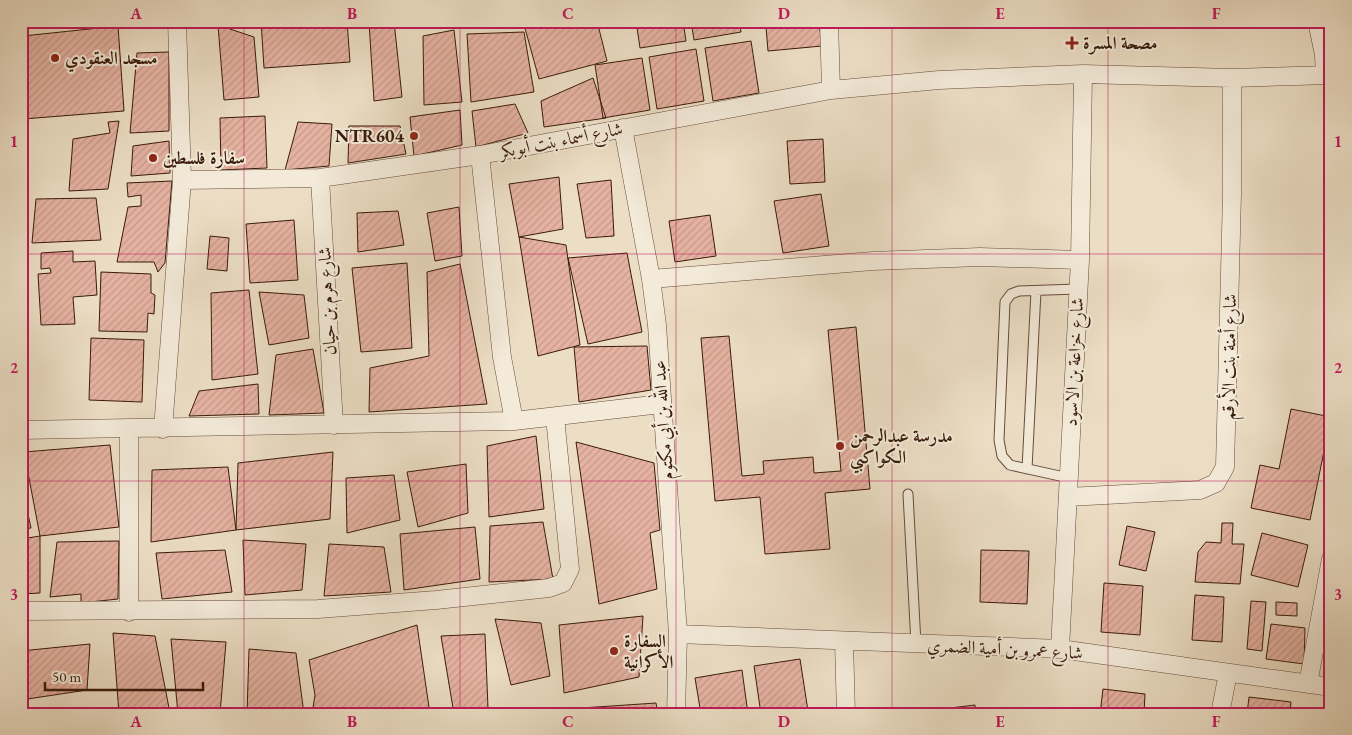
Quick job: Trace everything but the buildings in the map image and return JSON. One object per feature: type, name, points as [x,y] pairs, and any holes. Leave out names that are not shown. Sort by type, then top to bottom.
[{"type":"street","points":[[163,429],[182,180],[177,21]]},
{"type":"street","points":[[829,21],[831,90]]},
{"type":"street","points":[[1317,21],[1328,75]]},
{"type":"street","name":"شارع أسماء بنت أبوبكر","points":[[182,180],[320,178],[480,156],[831,90],[939,80],[1082,74],[1232,78],[1328,75]]},
{"type":"street","name":"شارع خزاعة بن الاسود","points":[[1060,649],[1080,260],[1082,74]]},
{"type":"street","name":"شارع أمنة بنت الأرقم","points":[[1068,497],[1200,490],[1216,483],[1226,467],[1232,203],[1232,78]]},
{"type":"street","name":"عبد الله بن أبي مكتوم","points":[[623,128],[652,279],[657,325],[678,634],[676,714]]},
{"type":"street","points":[[480,156],[502,357],[514,421]]},
{"type":"street","name":"شارع هرم بن حيان","points":[[320,178],[334,425]]},
{"type":"street","points":[[652,279],[873,261],[980,257],[1080,260]]},
{"type":"street","points":[[21,430],[163,429],[514,421],[661,404]]},
{"type":"street","points":[[21,611],[129,612],[318,609],[436,600],[549,588],[563,583],[570,569],[555,417]]},
{"type":"street","points":[[129,429],[129,612]]},
{"type":"street","points":[[1308,684],[1331,559]]},
{"type":"street","name":"شارع عمرو بن أمية الضمري","points":[[678,634],[1060,649],[1331,687]]},
{"type":"street","points":[[844,642],[846,714]]},
{"type":"street","points":[[1220,714],[1228,673]]},
{"type":"lane","points":[[1068,478],[1010,466],[1002,456],[999,440],[1005,302],[1011,294],[1078,289]]},
{"type":"lane","points":[[1027,469],[1036,291]]},
{"type":"lane","points":[[908,494],[916,644]]},
{"type":"place","name":"مصحة المسرة","points":[[1072,43]]},
{"type":"place","name":"مسجد العنقودي","points":[[55,58]]},
{"type":"place","name":"NTR604","points":[[414,136]]},
{"type":"place","name":"سفارة فلسطين","points":[[153,158]]},
{"type":"place","name":"مدرسة عبدالرحمن الكواكبي","points":[[840,446]]},
{"type":"place","name":"السفارة الأكرانية","points":[[614,651]]}]
